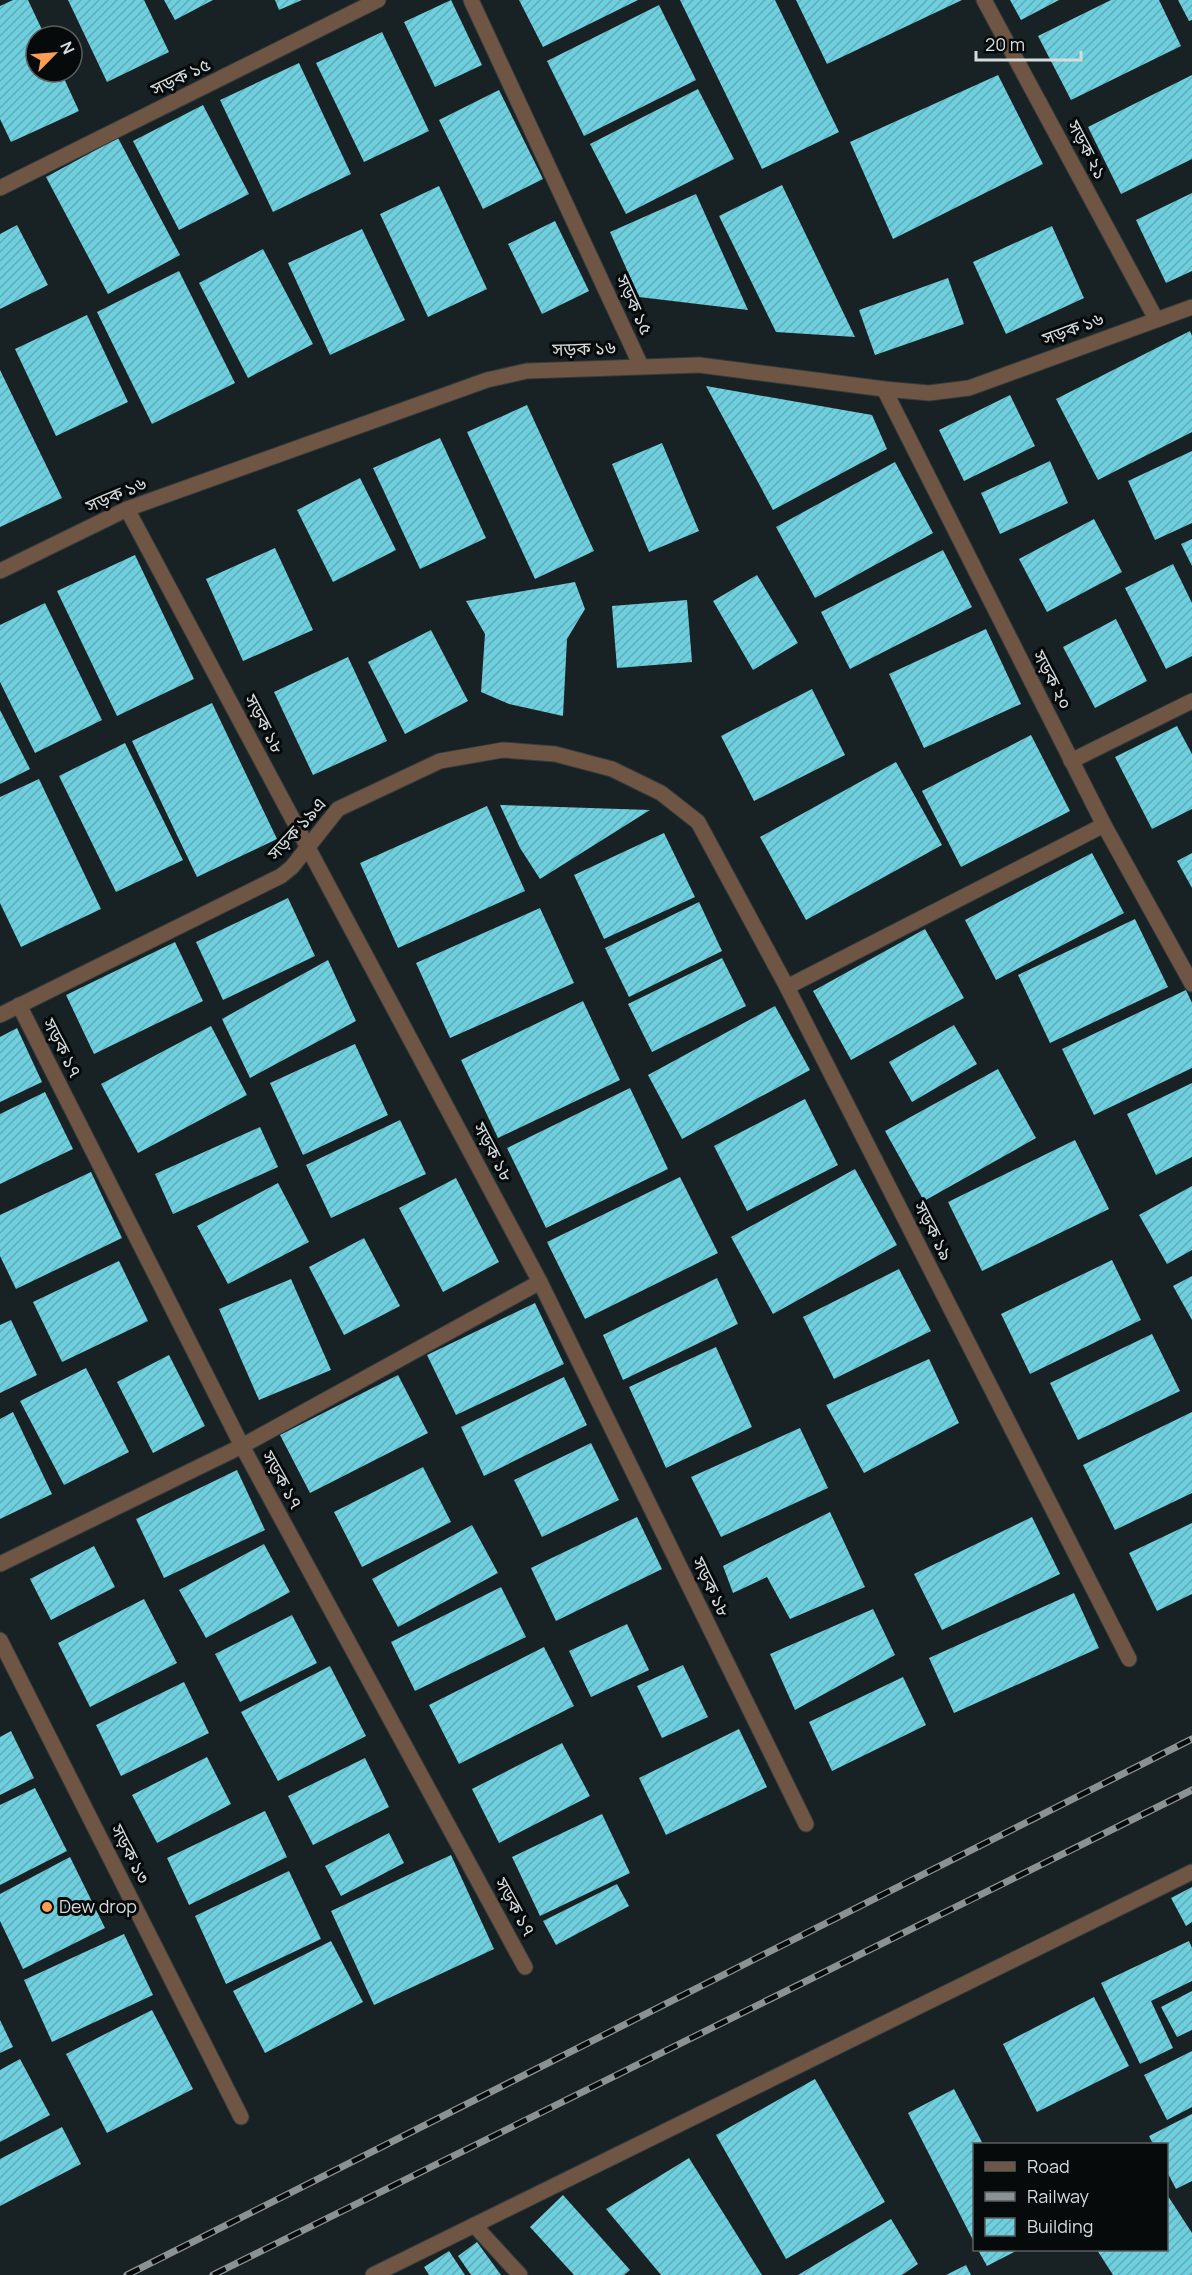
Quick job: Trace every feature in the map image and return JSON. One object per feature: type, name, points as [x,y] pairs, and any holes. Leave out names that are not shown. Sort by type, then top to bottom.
[{"type":"street","name":"সড়ক ১৫","points":[[0,188],[378,0]]},
{"type":"street","name":"সড়ক ১৫","points":[[471,0],[641,366]]},
{"type":"street","name":"সড়ক ২১","points":[[984,0],[1156,319]]},
{"type":"street","name":"সড়ক ১৬","points":[[0,571],[127,509],[486,380],[527,371],[699,365],[929,393],[969,388],[1192,307]]},
{"type":"street","name":"সড়ক ২০","points":[[884,389],[1104,825],[1192,984]]},
{"type":"street","name":"সড়ক ১৮","points":[[127,509],[540,1282],[806,1824]]},
{"type":"street","points":[[1071,761],[1192,701]]},
{"type":"street","name":"সড়ক ১৯এ","points":[[0,1015],[281,876],[292,867],[338,809],[440,761],[503,750],[555,754],[612,769],[661,793],[698,822]]},
{"type":"street","name":"সড়ক ১৯","points":[[698,822],[787,987],[1129,1659]]},
{"type":"street","points":[[787,987],[1104,825]]},
{"type":"street","name":"সড়ক ১৭","points":[[19,1005],[242,1446],[525,1967]]},
{"type":"street","points":[[0,1563],[242,1446],[540,1282]]},
{"type":"street","name":"সড়ক ১৩","points":[[0,1640],[241,2117]]},
{"type":"street","points":[[373,2275],[1192,1872]]},
{"type":"street","points":[[474,2225],[520,2275]]},
{"type":"building","points":[[13,0],[28,0],[39,24],[24,24],[24,84],[67,84],[79,111],[11,142],[0,119],[0,6]]},
{"type":"building","points":[[68,0],[144,0],[169,52],[107,82],[84,34],[84,24],[79,24]]},
{"type":"building","points":[[164,0],[213,0],[175,20]]},
{"type":"building","points":[[275,0],[302,0],[279,10]]},
{"type":"building","points":[[451,0],[482,65],[435,87],[404,22]]},
{"type":"building","points":[[519,0],[638,0],[543,47]]},
{"type":"building","points":[[680,0],[775,0],[839,132],[762,169]]},
{"type":"building","points":[[796,0],[962,0],[827,64]]},
{"type":"building","points":[[1010,0],[1059,0],[1021,20]]},
{"type":"building","points":[[1111,0],[1159,0],[1181,46],[1071,100],[1038,36]]},
{"type":"building","points":[[1178,0],[1192,0],[1192,20],[1189,21]]},
{"type":"building","points":[[659,5],[696,80],[584,136],[547,61]]},
{"type":"building","points":[[382,32],[429,131],[364,162],[316,63]]},
{"type":"building","points":[[299,63],[351,174],[273,212],[220,100]]},
{"type":"building","points":[[998,75],[1043,164],[893,239],[850,142]]},
{"type":"building","points":[[1192,75],[1192,159],[1121,194],[1088,127]]},
{"type":"building","points":[[698,89],[734,159],[626,214],[590,144]]},
{"type":"building","points":[[499,90],[543,179],[483,209],[439,120]]},
{"type":"building","points":[[203,105],[249,194],[179,230],[133,141]]},
{"type":"building","points":[[118,138],[180,255],[108,294],[46,177]]},
{"type":"building","points":[[782,185],[855,337],[776,332],[719,216]]},
{"type":"building","points":[[439,186],[487,289],[428,317],[380,214]]},
{"type":"building","points":[[1192,193],[1192,271],[1166,283],[1136,220]]},
{"type":"building","points":[[696,194],[748,310],[639,297],[610,232]]},
{"type":"building","points":[[555,221],[589,291],[542,314],[508,244]]},
{"type":"building","points":[[17,225],[48,285],[0,309],[0,234]]},
{"type":"building","points":[[1052,226],[1084,298],[1006,334],[973,262]]},
{"type":"building","points":[[362,229],[405,320],[330,355],[288,263]]},
{"type":"building","points":[[263,249],[313,344],[248,378],[199,283]]},
{"type":"building","points":[[179,271],[235,383],[152,424],[97,312]]},
{"type":"building","points":[[948,278],[964,324],[875,355],[859,310]]},
{"type":"building","points":[[87,315],[128,402],[56,436],[15,349]]},
{"type":"building","points":[[1190,331],[1192,336],[1192,432],[1098,480],[1056,399]]},
{"type":"building","points":[[0,370],[62,498],[0,527]]},
{"type":"building","points":[[706,386],[872,415],[887,449],[773,510]]},
{"type":"building","points":[[1010,395],[1035,446],[964,481],[939,430]]},
{"type":"building","points":[[527,405],[594,551],[535,579],[467,432]]},
{"type":"building","points":[[440,438],[486,538],[420,569],[373,468]]},
{"type":"building","points":[[662,443],[699,531],[649,552],[612,464]]},
{"type":"building","points":[[1192,451],[1192,523],[1155,540],[1128,481]]},
{"type":"building","points":[[1050,461],[1068,503],[1000,534],[981,493]]},
{"type":"building","points":[[895,462],[933,533],[815,598],[776,527]]},
{"type":"building","points":[[360,478],[396,550],[333,582],[297,510]]},
{"type":"building","points":[[1094,519],[1122,572],[1047,612],[1019,559]]},
{"type":"building","points":[[1192,539],[1192,566],[1181,544]]},
{"type":"building","points":[[275,548],[313,630],[243,661],[206,579]]},
{"type":"building","points":[[943,550],[972,607],[850,669],[821,612]]},
{"type":"building","points":[[135,555],[194,679],[117,716],[57,591]]},
{"type":"building","points":[[1173,564],[1192,603],[1192,656],[1166,669],[1125,588]]},
{"type":"building","points":[[757,575],[798,643],[753,670],[713,601]]},
{"type":"building","points":[[575,582],[585,609],[567,639],[563,716],[509,704],[481,692],[485,634],[466,601]]},
{"type":"building","points":[[687,600],[692,662],[617,668],[612,606]]},
{"type":"building","points":[[45,603],[102,720],[35,753],[0,682],[0,625]]},
{"type":"building","points":[[1116,619],[1147,681],[1095,708],[1063,647]]},
{"type":"building","points":[[986,629],[1021,704],[924,748],[889,674]]},
{"type":"building","points":[[431,630],[468,701],[405,734],[368,662]]},
{"type":"building","points":[[348,657],[387,741],[313,775],[274,692]]},
{"type":"building","points":[[812,689],[845,755],[754,801],[721,736]]},
{"type":"building","points":[[212,703],[277,839],[197,877],[132,741]]},
{"type":"building","points":[[0,710],[30,769],[0,784]]},
{"type":"building","points":[[1177,726],[1192,754],[1192,809],[1152,829],[1115,757]]},
{"type":"building","points":[[1031,735],[1070,811],[961,867],[922,791]]},
{"type":"building","points":[[125,743],[183,860],[116,892],[59,776]]},
{"type":"building","points":[[896,762],[942,845],[806,920],[760,837]]},
{"type":"building","points":[[39,779],[101,909],[21,947],[0,903],[0,797]]},
{"type":"building","points":[[500,805],[650,810],[540,879],[520,848]]},
{"type":"building","points":[[487,806],[525,891],[398,948],[360,863]]},
{"type":"building","points":[[664,833],[695,897],[604,939],[574,875]]},
{"type":"building","points":[[1092,853],[1124,913],[996,980],[965,920]]},
{"type":"building","points":[[1192,853],[1192,888],[1177,861]]},
{"type":"building","points":[[288,898],[315,956],[223,1000],[196,942]]},
{"type":"building","points":[[699,902],[722,951],[629,997],[605,948]]},
{"type":"building","points":[[540,908],[574,983],[450,1038],[416,963]]},
{"type":"building","points":[[1135,919],[1168,987],[1050,1043],[1018,975]]},
{"type":"building","points":[[925,929],[964,998],[851,1060],[813,991]]},
{"type":"building","points":[[175,942],[203,1001],[94,1054],[66,995]]},
{"type":"building","points":[[722,958],[746,1006],[652,1052],[628,1004]]},
{"type":"building","points":[[328,960],[356,1021],[250,1078],[222,1019]]},
{"type":"building","points":[[1186,990],[1192,1003],[1192,1068],[1094,1115],[1062,1049]]},
{"type":"building","points":[[583,1001],[620,1080],[498,1138],[461,1060]]},
{"type":"building","points":[[775,1006],[810,1070],[682,1139],[648,1075]]},
{"type":"building","points":[[954,1025],[977,1064],[912,1102],[889,1062]]},
{"type":"building","points":[[211,1026],[247,1095],[138,1153],[101,1084]]},
{"type":"building","points":[[17,1028],[42,1082],[0,1102],[0,1037]]},
{"type":"building","points":[[355,1044],[388,1115],[303,1155],[270,1083]]},
{"type":"building","points":[[998,1069],[1036,1138],[924,1201],[885,1131]]},
{"type":"building","points":[[1192,1083],[1192,1157],[1156,1175],[1127,1114]]},
{"type":"building","points":[[630,1088],[668,1169],[546,1228],[507,1148]]},
{"type":"building","points":[[45,1092],[73,1149],[0,1184],[0,1114]]},
{"type":"building","points":[[805,1099],[838,1165],[747,1211],[714,1146]]},
{"type":"building","points":[[400,1120],[426,1174],[331,1218],[306,1165]]},
{"type":"building","points":[[260,1127],[278,1167],[173,1214],[155,1174]]},
{"type":"building","points":[[1075,1140],[1109,1209],[982,1271],[948,1202]]},
{"type":"building","points":[[855,1169],[897,1245],[773,1314],[731,1237]]},
{"type":"building","points":[[91,1172],[122,1238],[16,1289],[0,1256],[0,1215]]},
{"type":"building","points":[[680,1177],[718,1253],[585,1319],[547,1242]]},
{"type":"building","points":[[456,1178],[499,1262],[443,1292],[399,1208]]},
{"type":"building","points":[[278,1183],[309,1242],[228,1284],[197,1226]]},
{"type":"building","points":[[1192,1186],[1192,1250],[1167,1264],[1139,1215]]},
{"type":"building","points":[[364,1238],[400,1306],[344,1335],[309,1267]]},
{"type":"building","points":[[1112,1260],[1141,1320],[1030,1374],[1001,1314]]},
{"type":"building","points":[[119,1261],[148,1321],[62,1362],[33,1302]]},
{"type":"building","points":[[899,1269],[931,1331],[834,1379],[803,1317]]},
{"type":"building","points":[[1192,1276],[1192,1320],[1173,1286]]},
{"type":"building","points":[[717,1278],[738,1324],[623,1380],[603,1335]]},
{"type":"building","points":[[291,1279],[331,1370],[259,1400],[219,1309]]},
{"type":"building","points":[[535,1303],[564,1364],[456,1415],[427,1355]]},
{"type":"building","points":[[11,1320],[37,1375],[0,1393],[0,1325]]},
{"type":"building","points":[[1152,1334],[1180,1391],[1078,1440],[1050,1383]]},
{"type":"building","points":[[716,1347],[752,1427],[666,1468],[629,1387]]},
{"type":"building","points":[[169,1355],[205,1426],[153,1453],[117,1382]]},
{"type":"building","points":[[929,1359],[959,1423],[864,1473],[826,1405]]},
{"type":"building","points":[[86,1368],[129,1452],[64,1485],[20,1401]]},
{"type":"building","points":[[398,1375],[428,1433],[310,1493],[280,1435]]},
{"type":"building","points":[[564,1377],[587,1425],[484,1476],[461,1427]]},
{"type":"building","points":[[13,1412],[52,1494],[0,1519],[0,1419]]},
{"type":"building","points":[[1192,1412],[1192,1493],[1115,1530],[1083,1465]]},
{"type":"building","points":[[800,1428],[828,1488],[721,1537],[691,1477]]},
{"type":"building","points":[[591,1443],[619,1500],[542,1537],[514,1480]]},
{"type":"building","points":[[423,1467],[451,1522],[362,1567],[334,1512]]},
{"type":"building","points":[[237,1470],[265,1530],[164,1578],[136,1519]]},
{"type":"building","points":[[830,1512],[865,1587],[790,1619],[767,1577],[733,1593],[723,1566]]},
{"type":"building","points":[[637,1517],[662,1569],[556,1621],[531,1568]]},
{"type":"building","points":[[1032,1517],[1060,1574],[942,1630],[914,1574]]},
{"type":"building","points":[[1192,1523],[1192,1594],[1157,1611],[1129,1553]]},
{"type":"building","points":[[472,1525],[498,1573],[398,1627],[372,1579]]},
{"type":"building","points":[[264,1544],[290,1592],[206,1638],[179,1590]]},
{"type":"building","points":[[94,1546],[115,1587],[51,1620],[30,1579]]},
{"type":"building","points":[[501,1587],[526,1637],[415,1691],[391,1642]]},
{"type":"building","points":[[1074,1593],[1099,1648],[954,1713],[929,1658]]},
{"type":"building","points":[[144,1599],[177,1663],[90,1707],[58,1643]]},
{"type":"building","points":[[873,1609],[895,1655],[795,1710],[770,1654]]},
{"type":"building","points":[[292,1615],[317,1663],[240,1702],[215,1654]]},
{"type":"building","points":[[627,1624],[649,1670],[591,1697],[569,1651]]},
{"type":"building","points":[[544,1647],[574,1706],[459,1764],[429,1705]]},
{"type":"building","points":[[683,1665],[708,1717],[662,1738],[637,1686]]},
{"type":"building","points":[[330,1666],[366,1736],[278,1781],[241,1712]]},
{"type":"building","points":[[903,1677],[926,1725],[832,1771],[809,1722]]},
{"type":"building","points":[[184,1682],[209,1733],[121,1776],[96,1725]]},
{"type":"building","points":[[739,1729],[767,1787],[666,1835],[639,1778]]},
{"type":"building","points":[[11,1731],[34,1778],[0,1795],[0,1737]]},
{"type":"building","points":[[562,1743],[590,1796],[499,1843],[472,1789]]},
{"type":"building","points":[[207,1757],[231,1804],[157,1843],[132,1795]]},
{"type":"building","points":[[365,1758],[389,1807],[313,1845],[288,1796]]},
{"type":"building","points":[[35,1788],[67,1851],[0,1885],[0,1805]]},
{"type":"building","points":[[265,1811],[287,1857],[189,1905],[167,1858]]},
{"type":"building","points":[[602,1814],[630,1873],[540,1916],[512,1857]]},
{"type":"building","points":[[389,1833],[404,1863],[341,1896],[325,1866]]},
{"type":"building","points":[[451,1855],[494,1949],[374,2005],[331,1911]]},
{"type":"building","name":"Dew drop","points":[[70,1857],[105,1928],[23,1969],[0,1921],[0,1894]]},
{"type":"building","points":[[289,1871],[321,1939],[226,1984],[195,1916]]},
{"type":"building","points":[[617,1884],[629,1906],[556,1945],[543,1921]]},
{"type":"building","points":[[1192,1887],[1192,1922],[1186,1926],[1171,1898]]},
{"type":"building","points":[[124,1934],[153,1995],[52,2042],[24,1980]]},
{"type":"building","points":[[331,1941],[363,2002],[265,2053],[233,1991]]},
{"type":"building","points":[[1189,1941],[1192,1948],[1192,1981],[1151,2001],[1173,2048],[1140,2064],[1101,1983]]},
{"type":"building","points":[[1192,1991],[1192,2030],[1177,2037],[1161,2007]]},
{"type":"building","points":[[1094,1997],[1129,2066],[1037,2112],[1003,2044]]},
{"type":"building","points":[[152,2010],[193,2089],[107,2133],[66,2054]]},
{"type":"building","points":[[0,2020],[13,2047],[0,2053]]},
{"type":"building","points":[[1192,2051],[1192,2107],[1167,2120],[1144,2075]]},
{"type":"building","points":[[20,2059],[50,2115],[0,2142],[0,2070]]},
{"type":"building","points":[[815,2079],[885,2202],[786,2259],[716,2135]]},
{"type":"building","points":[[954,2089],[982,2143],[973,2143],[973,2240],[908,2113]]},
{"type":"building","points":[[1192,2114],[1192,2181],[1176,2189],[1168,2174],[1168,2143],[1152,2143],[1149,2136]]},
{"type":"building","points":[[62,2127],[81,2164],[0,2206],[0,2159]]},
{"type":"building","points":[[689,2158],[762,2275],[661,2275],[606,2209]]},
{"type":"building","points":[[563,2195],[630,2270],[624,2275],[574,2275],[530,2227]]},
{"type":"building","points":[[1168,2196],[1192,2233],[1192,2275],[1113,2275],[1098,2251],[1168,2251]]},
{"type":"building","points":[[891,2219],[918,2264],[902,2275],[798,2275]]},
{"type":"building","points":[[477,2242],[501,2275],[471,2275],[458,2256]]},
{"type":"building","points":[[449,2251],[465,2275],[429,2275],[424,2267]]},
{"type":"building","points":[[979,2251],[1016,2251],[987,2266]]},
{"type":"building","points":[[966,2265],[971,2275],[946,2275]]},
{"type":"railway","points":[[127,2275],[1192,1739]]},
{"type":"railway","points":[[213,2275],[1192,1790]]},
{"type":"place","name":"Dew drop","points":[[47,1907]]}]
